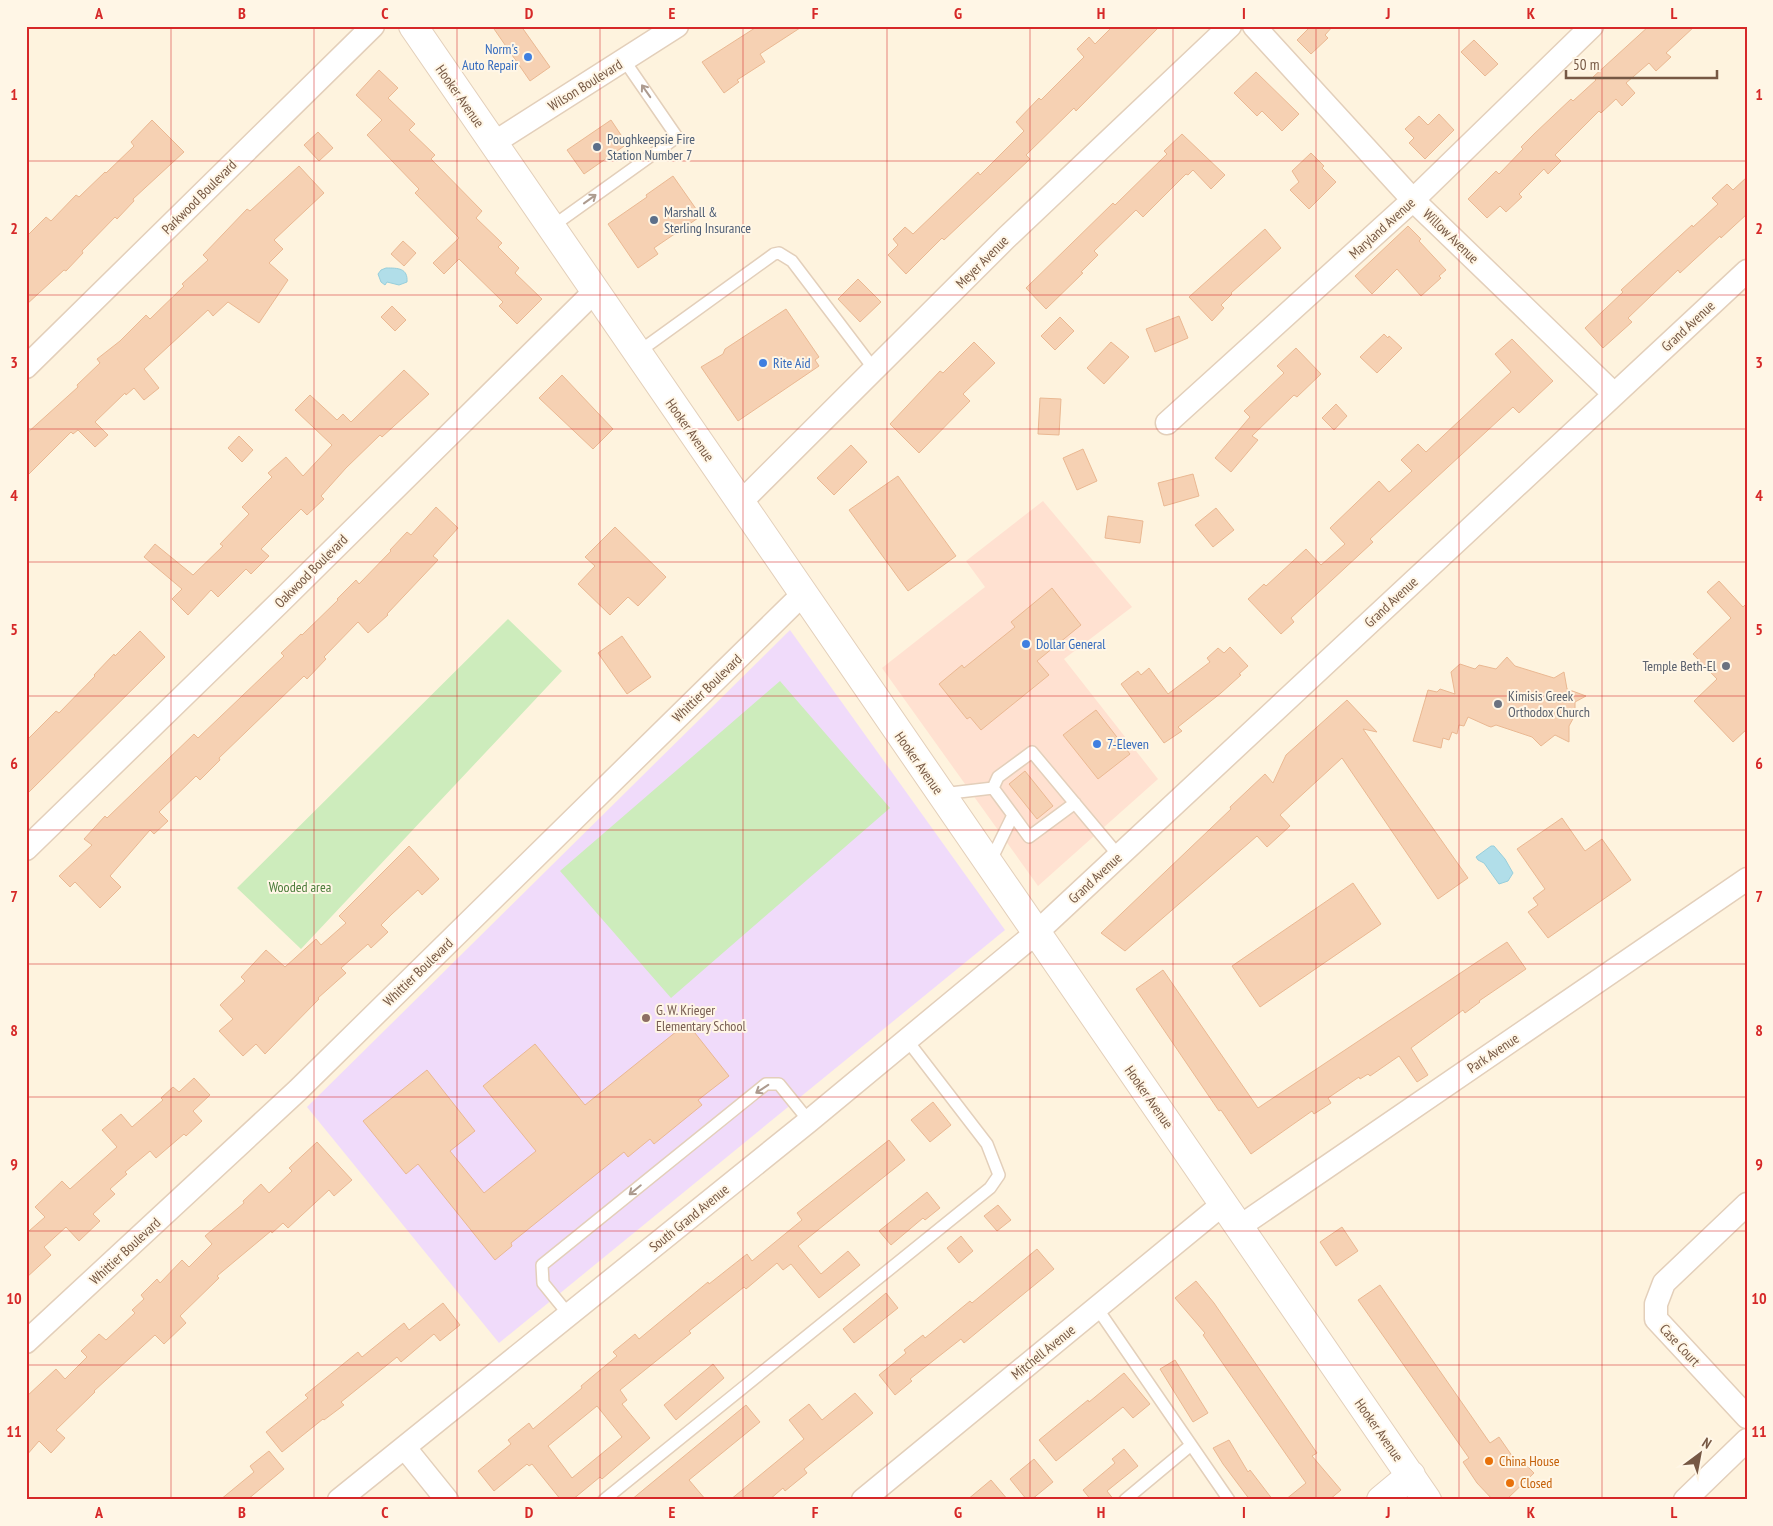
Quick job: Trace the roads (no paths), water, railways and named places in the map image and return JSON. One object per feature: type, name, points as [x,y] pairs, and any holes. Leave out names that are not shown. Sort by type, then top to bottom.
[{"type":"street","name":"Parkwood Boulevard","points":[[26,367],[372,26]]},
{"type":"street","name":"Hooker Avenue","points":[[413,26],[492,144],[1426,1499]]},
{"type":"street","name":"Wilson Boulevard","points":[[492,144],[677,26]]},
{"type":"street","name":"Meyer Avenue","points":[[740,503],[1006,238],[1230,26]]},
{"type":"street","name":"Willow Avenue","points":[[1254,26],[1413,200],[1614,394]]},
{"type":"street","name":"Maryland Avenue","points":[[1167,423],[1413,200],[1592,26]]},
{"type":"street","name":"Grand Avenue","points":[[1036,933],[1747,271]]},
{"type":"street","name":"Oakwood Boulevard","points":[[26,849],[272,610],[594,292]]},
{"type":"street","name":"Whittier Boulevard","points":[[26,1342],[298,1090],[803,594]]},
{"type":"street","name":"Park Avenue","points":[[1239,1227],[1747,879]]},
{"type":"street","name":"South Grand Avenue","points":[[340,1500],[809,1121],[1036,933]]},
{"type":"street","name":"Mitchell Avenue","points":[[863,1500],[1223,1204]]},
{"type":"street","name":"Case Court","points":[[1747,1204],[1664,1283],[1656,1304],[1656,1319],[1747,1417]]},
{"type":"street","points":[[1685,1500],[1747,1440]]},
{"type":"street","points":[[405,1448],[446,1500]]},
{"type":"street","points":[[1381,1500],[1411,1475]]},
{"type":"lane","points":[[550,228],[677,137],[624,60]]},
{"type":"lane","points":[[637,353],[774,254],[779,253],[792,261],[874,370]]},
{"type":"lane","points":[[993,788],[998,777],[1032,752],[1119,856]]},
{"type":"lane","points":[[993,788],[1029,836],[1075,803]]},
{"type":"lane","points":[[941,794],[993,788]]},
{"type":"lane","points":[[989,864],[1013,814]]},
{"type":"lane","points":[[604,1500],[990,1188],[999,1175],[987,1144],[907,1040]]},
{"type":"lane","points":[[569,1315],[543,1283],[542,1265],[766,1084],[779,1084],[809,1121]]},
{"type":"lane","points":[[1097,1308],[1229,1500]]},
{"type":"lane","points":[[1124,1500],[1191,1445]]},
{"type":"water","points":[[386,268],[404,271],[407,282],[399,285],[387,282],[385,285],[381,282],[378,274]]},
{"type":"water","points":[[1491,846],[1494,846],[1505,859],[1513,873],[1508,881],[1499,884],[1484,863],[1476,857]]},
{"type":"place","name":"Norm's Auto Repair","points":[[528,57]]},
{"type":"place","name":"Poughkeepsie Fire Station Number 7","points":[[597,147]]},
{"type":"place","name":"Marshall & Sterling Insurance","points":[[654,220]]},
{"type":"place","name":"Rite Aid","points":[[763,363]]},
{"type":"place","name":"Dollar General","points":[[1026,644]]},
{"type":"place","name":"Temple Beth-El","points":[[1726,666]]},
{"type":"place","name":"Kimisis Greek Orthodox Church","points":[[1498,704]]},
{"type":"place","name":"7-Eleven","points":[[1097,744]]},
{"type":"place","name":"G. W. Krieger Elementary School","points":[[646,1018]]},
{"type":"place","name":"China House","points":[[1489,1461]]},
{"type":"place","name":"Closed","points":[[1510,1483]]},
{"type":"park label","name":"Wooded area","points":[[300,887]]}]
